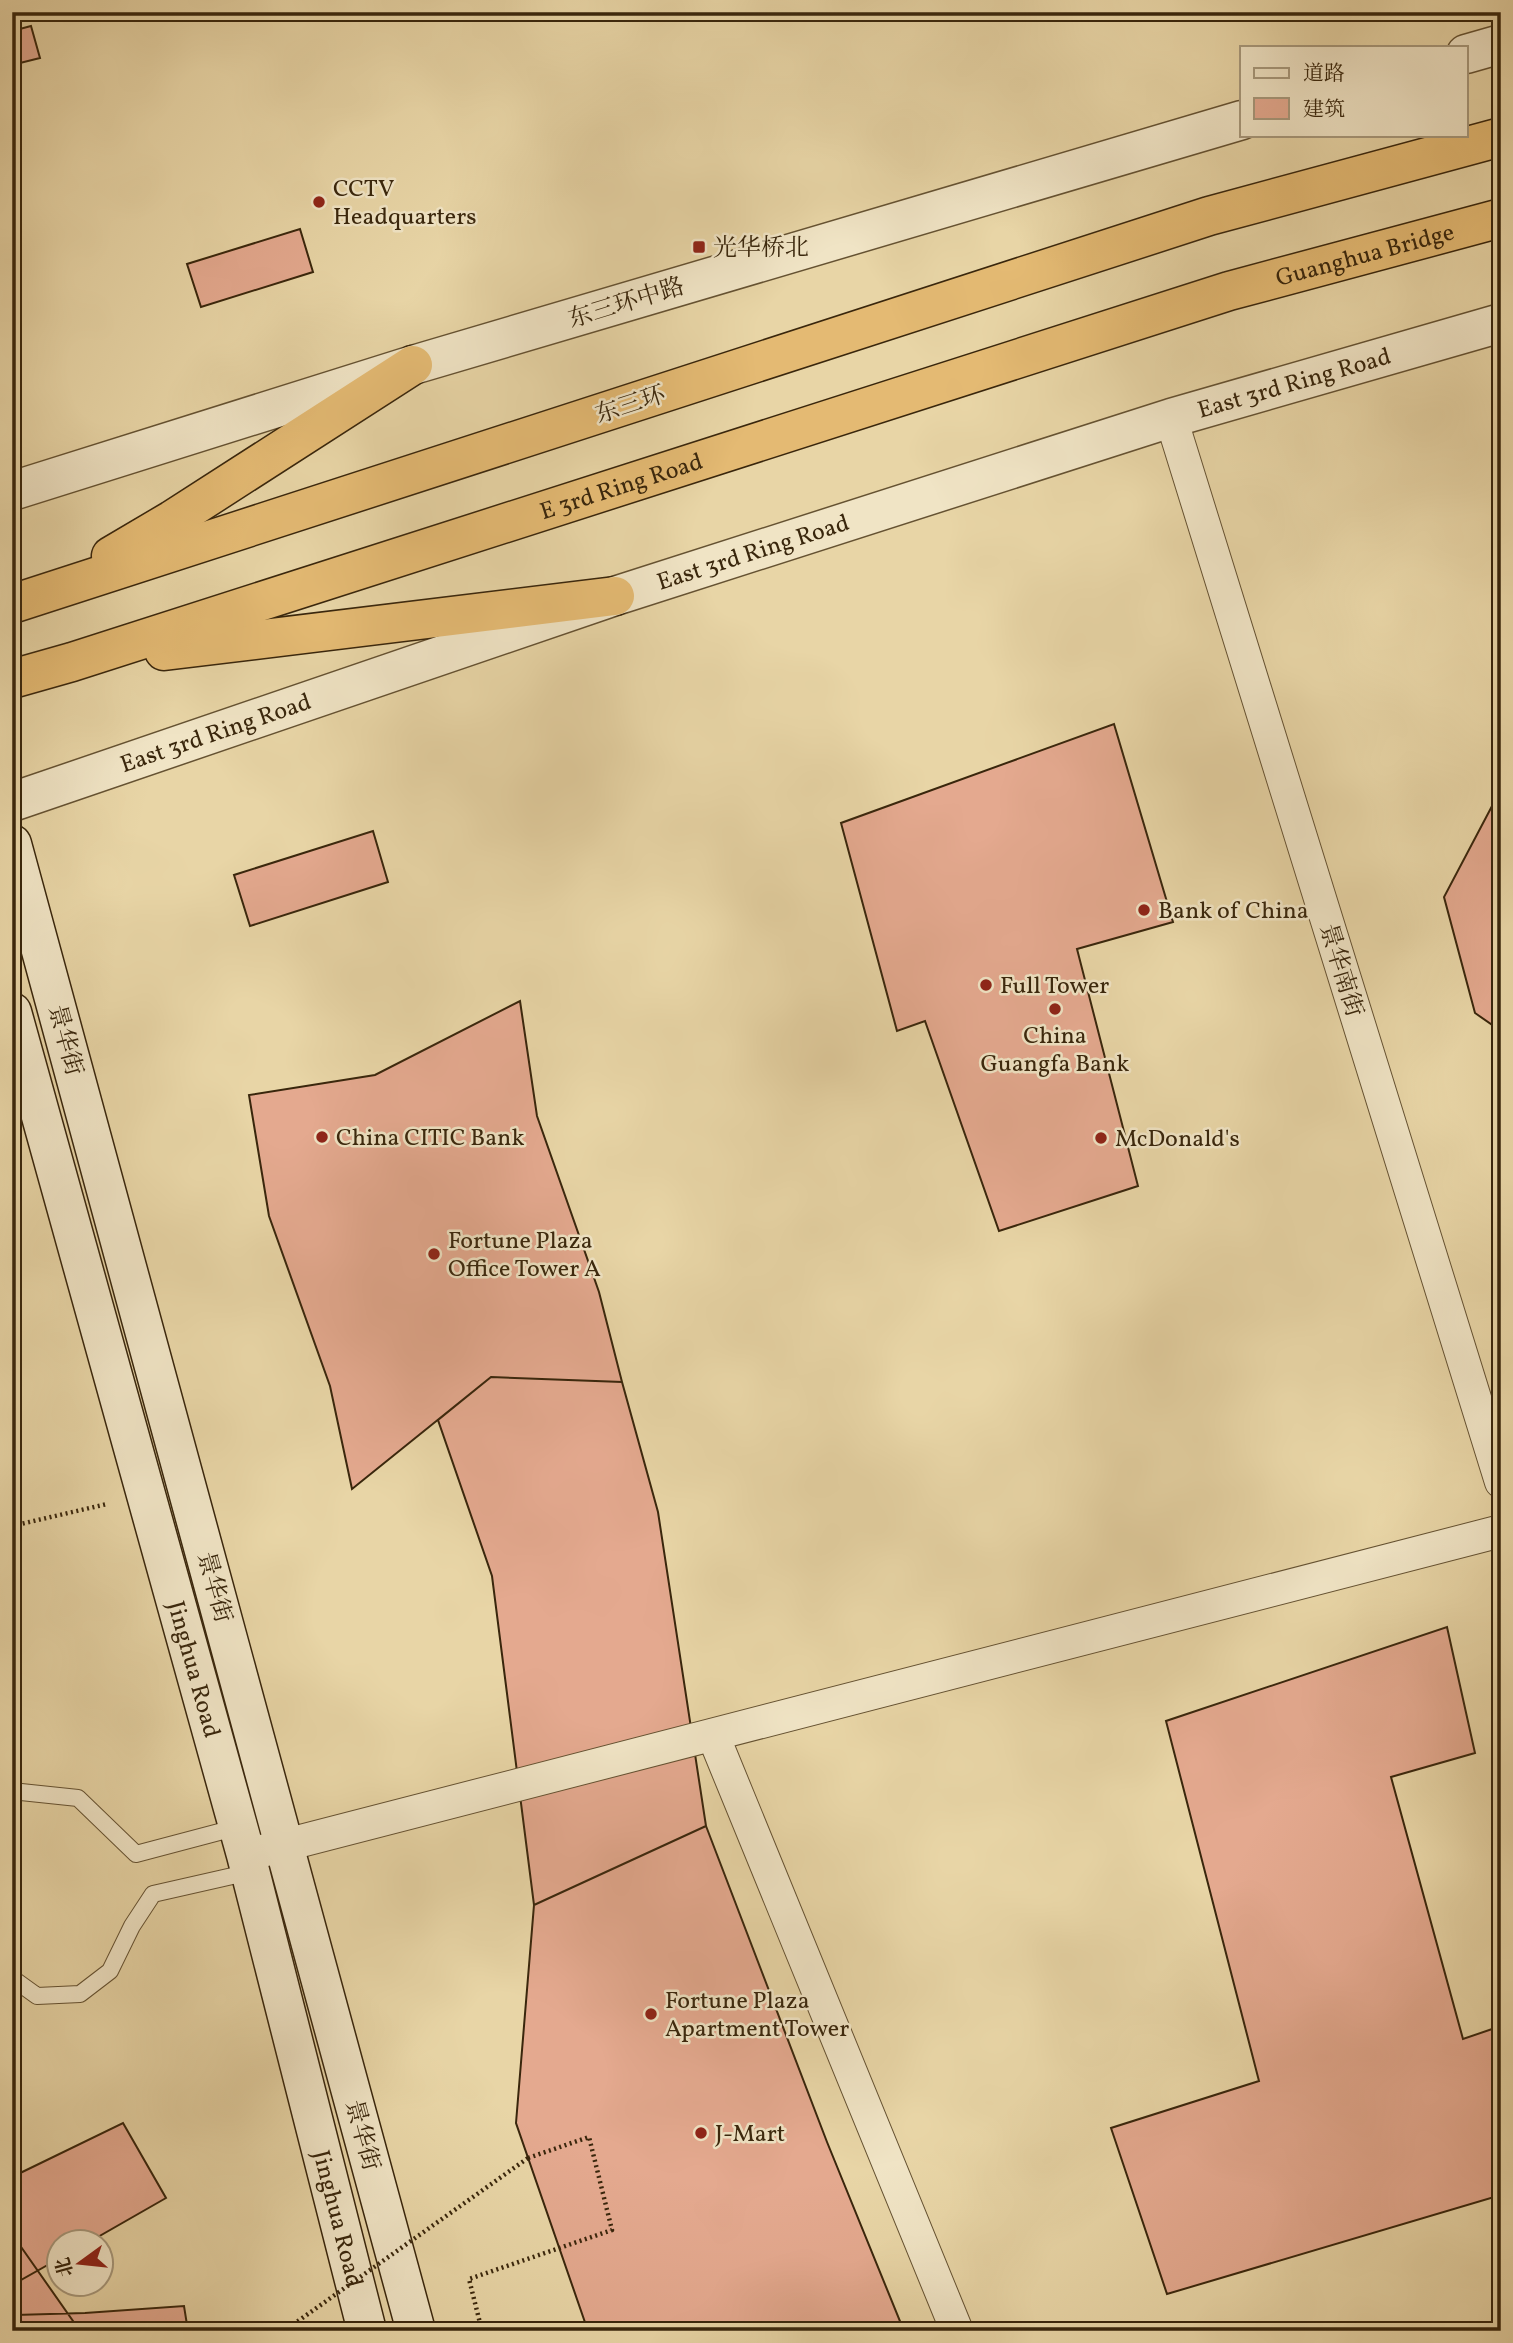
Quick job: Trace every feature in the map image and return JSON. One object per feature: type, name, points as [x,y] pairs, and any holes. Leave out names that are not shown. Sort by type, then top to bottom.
[{"type":"highway","name":"东三环","points":[[52,592],[1209,216],[1501,137]]},
{"type":"highway","name":"Guanghua Bridge","points":[[1229,291],[1501,218]]},
{"type":"highway","name":"E 3rd Ring Road","points":[[12,679],[1229,291]]},
{"type":"highway","points":[[12,604],[52,592],[172,520],[413,365]]},
{"type":"highway","points":[[72,662],[615,596]]},
{"type":"street","points":[[1468,53],[1501,44]]},
{"type":"street","name":"东三环中路","points":[[12,491],[413,365],[1240,121]]},
{"type":"street","name":"East 3rd Ring Road","points":[[12,802],[615,596],[1171,418],[1501,323]]},
{"type":"street","name":"景华南街","points":[[1171,418],[1501,1482]]},
{"type":"street","name":"景华街","points":[[12,844],[416,2331]]},
{"type":"street","name":"Jinghua Road","points":[[12,1012],[245,1851],[367,2331]]},
{"type":"street","points":[[710,1744],[1501,1531]]},
{"type":"street","points":[[245,1851],[287,1853],[710,1744],[1501,1548]]},
{"type":"street","points":[[710,1744],[937,2331]]},
{"type":"street","points":[[710,1744],[957,2331]]},
{"type":"lane","points":[[12,1796],[21,1791],[78,1797],[136,1854],[245,1851]]},
{"type":"lane","points":[[12,1978],[37,1996],[80,1994],[110,1971],[132,1926],[153,1894],[245,1851]]},
{"type":"path","points":[[12,1526],[146,1494]]},
{"type":"path","points":[[284,2331],[528,2158],[589,2137],[612,2230],[469,2279],[482,2331]]},
{"type":"building","points":[[31,26],[40,58],[12,65],[12,31]]},
{"type":"building","points":[[300,229],[313,272],[201,307],[187,264]]},
{"type":"building","name":"Full Tower","points":[[1114,724],[1173,922],[1077,949],[1138,1186],[999,1231],[925,1021],[897,1031],[841,823]]},
{"type":"building","points":[[1501,789],[1501,1031],[1475,1013],[1444,897]]},
{"type":"building","points":[[373,831],[388,882],[250,926],[234,875]]},
{"type":"building","name":"Fortune Plaza Office Tower A","points":[[520,1001],[537,1116],[599,1292],[622,1382],[491,1377],[352,1489],[330,1386],[269,1216],[249,1095],[375,1075]]},
{"type":"building","points":[[491,1377],[622,1382],[658,1512],[706,1826],[534,1905],[492,1576],[438,1420]]},
{"type":"building","points":[[1447,1627],[1475,1753],[1391,1777],[1463,2039],[1501,2026],[1501,2195],[1167,2294],[1111,2128],[1259,2081],[1166,1721]]},
{"type":"building","name":"Fortune Plaza Apartment Tower","points":[[706,1826],[827,2142],[904,2331],[588,2331],[516,2123],[534,1905]]},
{"type":"building","points":[[123,2123],[166,2198],[114,2228],[46,2228],[46,2266],[12,2285],[12,2177]]},
{"type":"building","points":[[12,2234],[46,2282],[46,2298],[57,2298],[80,2331],[12,2331]]},
{"type":"building","points":[[12,2306],[15,2315],[184,2306],[188,2331],[12,2331]]},
{"type":"place","name":"CCTV Headquarters","points":[[319,202]]},
{"type":"place","name":"光华桥北","points":[[699,247]]},
{"type":"place","name":"Bank of China","points":[[1144,910]]},
{"type":"place","name":"Full Tower","points":[[986,985]]},
{"type":"place","name":"China Guangfa Bank","points":[[1055,1009]]},
{"type":"place","name":"China CITIC Bank","points":[[322,1137]]},
{"type":"place","name":"McDonald's","points":[[1101,1138]]},
{"type":"place","name":"Fortune Plaza Office Tower A","points":[[434,1254]]},
{"type":"place","name":"Fortune Plaza Apartment Tower","points":[[651,2014]]},
{"type":"place","name":"J-Mart","points":[[701,2133]]}]
